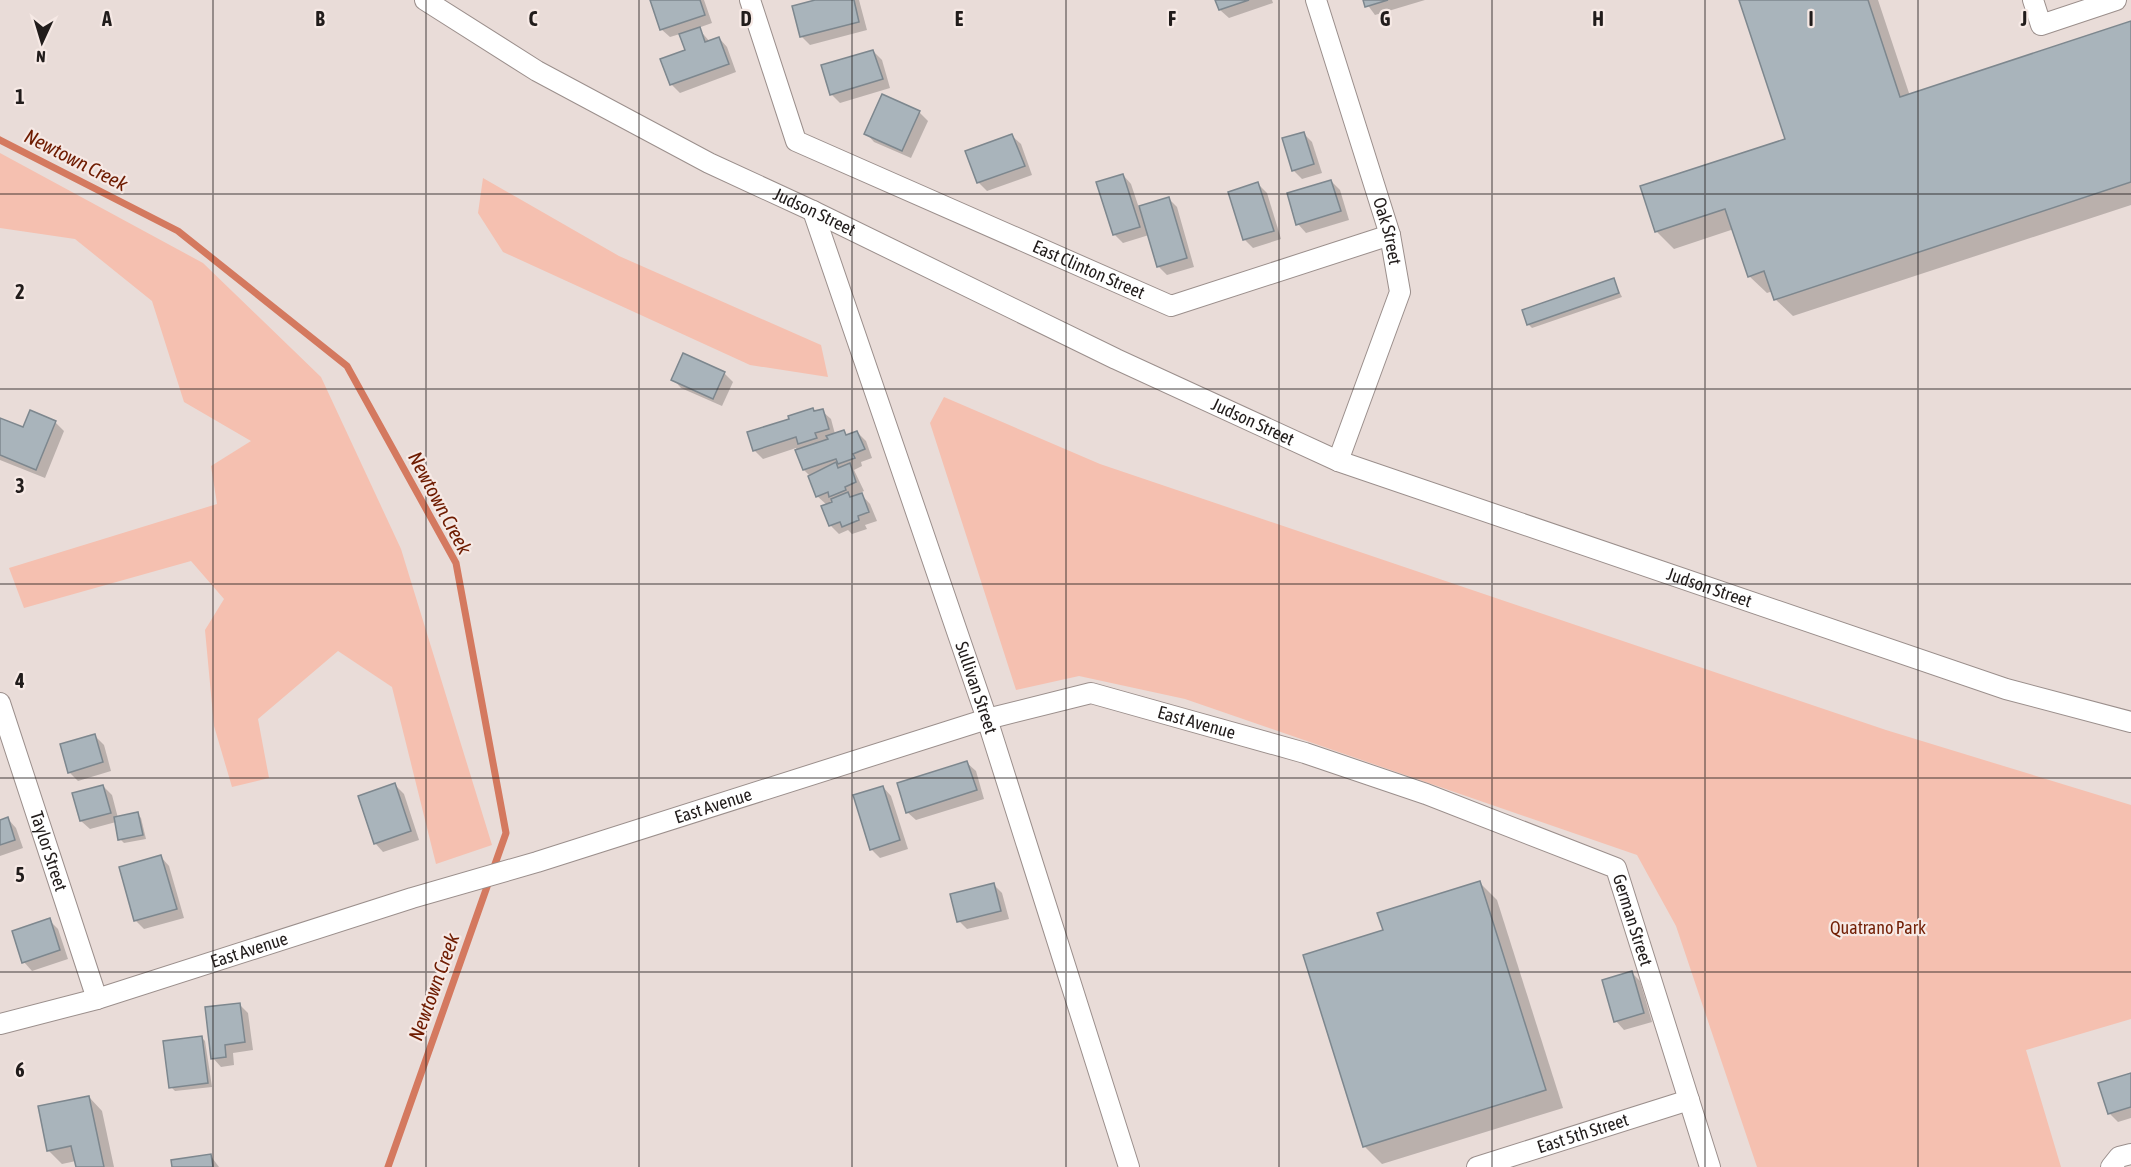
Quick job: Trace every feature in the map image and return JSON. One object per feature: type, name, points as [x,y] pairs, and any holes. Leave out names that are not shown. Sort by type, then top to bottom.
[{"type":"street","name":"Judson Street","points":[[425,0],[537,71],[709,163],[813,211],[1116,359],[1338,461],[2006,689],[2131,722]]},
{"type":"street","name":"East Clinton Street","points":[[750,0],[796,141],[1171,306],[1390,235]]},
{"type":"street","name":"Oak Street","points":[[1316,0],[1390,235],[1400,292],[1338,461]]},
{"type":"street","points":[[2033,0],[2041,25],[2116,0]]},
{"type":"street","name":"Sullivan Street","points":[[813,211],[987,718],[1129,1167]]},
{"type":"street","name":"East Avenue","points":[[0,1024],[97,999],[412,898],[537,862],[987,718],[1091,693],[1305,753],[1426,794]]},
{"type":"street","name":"Taylor Street","points":[[0,703],[97,999]]},
{"type":"street","name":"German Street","points":[[1426,794],[1616,868],[1710,1167]]},
{"type":"street","name":"East 5th Street","points":[[1477,1167],[1689,1100]]},
{"type":"street","points":[[2111,1167],[2120,1157],[2131,1154]]},
{"type":"green space","points":[[0,153],[203,263],[321,377],[401,549],[492,845],[436,864],[392,687],[338,651],[258,719],[269,778],[232,787],[214,726],[205,630],[224,599],[191,561],[24,608],[9,568],[217,504],[211,466],[251,441],[184,402],[152,301],[75,239],[0,228]]},
{"type":"green space","points":[[483,178],[619,256],[821,345],[828,377],[750,365],[503,252],[478,213]]},
{"type":"green space","name":"Quatrano Park","points":[[944,397],[1100,464],[1886,730],[2131,805],[2131,1019],[2026,1050],[2061,1167],[1757,1167],[1676,926],[1637,855],[1185,699],[1079,676],[1016,690],[930,423]]},
{"type":"building","points":[[650,0],[700,0],[705,15],[660,30]]},
{"type":"building","points":[[815,0],[854,0],[859,22],[800,37],[792,6]]},
{"type":"building","points":[[1215,0],[1249,0],[1219,10]]},
{"type":"building","points":[[1363,0],[1388,0],[1365,7]]},
{"type":"building","points":[[1739,0],[1868,0],[1900,97],[2131,21],[2131,182],[1774,300],[1764,271],[1748,277],[1725,209],[1655,232],[1640,186],[1785,139]]},
{"type":"building","points":[[700,27],[705,42],[719,37],[729,64],[670,85],[660,59],[685,50],[679,34]]},
{"type":"building","points":[[873,50],[883,79],[830,95],[821,65]]},
{"type":"building","points":[[882,94],[920,111],[902,151],[864,134]]},
{"type":"building","points":[[1304,132],[1314,164],[1292,171],[1282,138]]},
{"type":"building","points":[[1012,134],[1025,166],[977,183],[965,151]]},
{"type":"building","points":[[1123,174],[1140,227],[1113,235],[1096,182]]},
{"type":"building","points":[[1331,180],[1341,211],[1296,225],[1287,193]]},
{"type":"building","points":[[1258,182],[1274,231],[1243,240],[1228,192]]},
{"type":"building","points":[[1169,197],[1187,258],[1157,267],[1139,206]]},
{"type":"building","points":[[1614,278],[1619,293],[1527,325],[1522,310]]},
{"type":"building","points":[[683,353],[725,372],[713,399],[671,380]]},
{"type":"building","points":[[813,408],[814,411],[823,409],[829,429],[815,433],[817,438],[798,444],[796,437],[753,451],[747,432],[789,419],[788,416]]},
{"type":"building","points":[[30,410],[56,421],[36,470],[0,455],[0,418],[23,427]]},
{"type":"building","points":[[844,430],[846,435],[857,431],[865,449],[853,454],[855,458],[838,464],[836,459],[803,470],[795,450],[828,439],[826,436]]},
{"type":"building","points":[[836,462],[838,468],[850,463],[856,482],[845,487],[846,490],[829,497],[828,492],[816,497],[808,476]]},
{"type":"building","points":[[848,492],[850,497],[862,493],[869,512],[858,516],[859,520],[842,527],[840,522],[829,526],[821,506]]},
{"type":"building","points":[[95,734],[103,762],[68,773],[60,744]]},
{"type":"building","points":[[967,761],[977,790],[906,813],[897,783]]},
{"type":"building","points":[[395,783],[411,831],[374,844],[358,796]]},
{"type":"building","points":[[103,785],[111,813],[80,821],[72,793]]},
{"type":"building","points":[[883,786],[900,840],[870,850],[853,795]]},
{"type":"building","points":[[138,812],[143,835],[118,840],[114,817]]},
{"type":"building","points":[[8,817],[15,840],[0,845],[0,820]]},
{"type":"building","points":[[161,855],[177,909],[134,921],[119,867]]},
{"type":"building","points":[[1480,881],[1546,1090],[1363,1147],[1303,955],[1383,930],[1377,913]]},
{"type":"building","points":[[994,883],[1001,911],[957,922],[950,894]]},
{"type":"building","points":[[50,918],[60,950],[22,963],[12,931]]},
{"type":"building","points":[[1632,971],[1644,1013],[1614,1022],[1602,980]]},
{"type":"building","points":[[240,1003],[245,1042],[225,1045],[226,1057],[211,1059],[205,1007]]},
{"type":"building","points":[[202,1036],[208,1083],[169,1088],[163,1041]]},
{"type":"building","points":[[2131,1073],[2131,1107],[2108,1114],[2098,1083]]},
{"type":"building","points":[[89,1096],[104,1167],[76,1167],[71,1146],[47,1151],[38,1106]]},
{"type":"building","points":[[211,1154],[213,1167],[172,1167],[171,1160]]},
{"type":"waterway","name":"Newtown Creek","points":[[0,140],[178,231],[347,366],[456,563],[506,833],[388,1167]]}]
